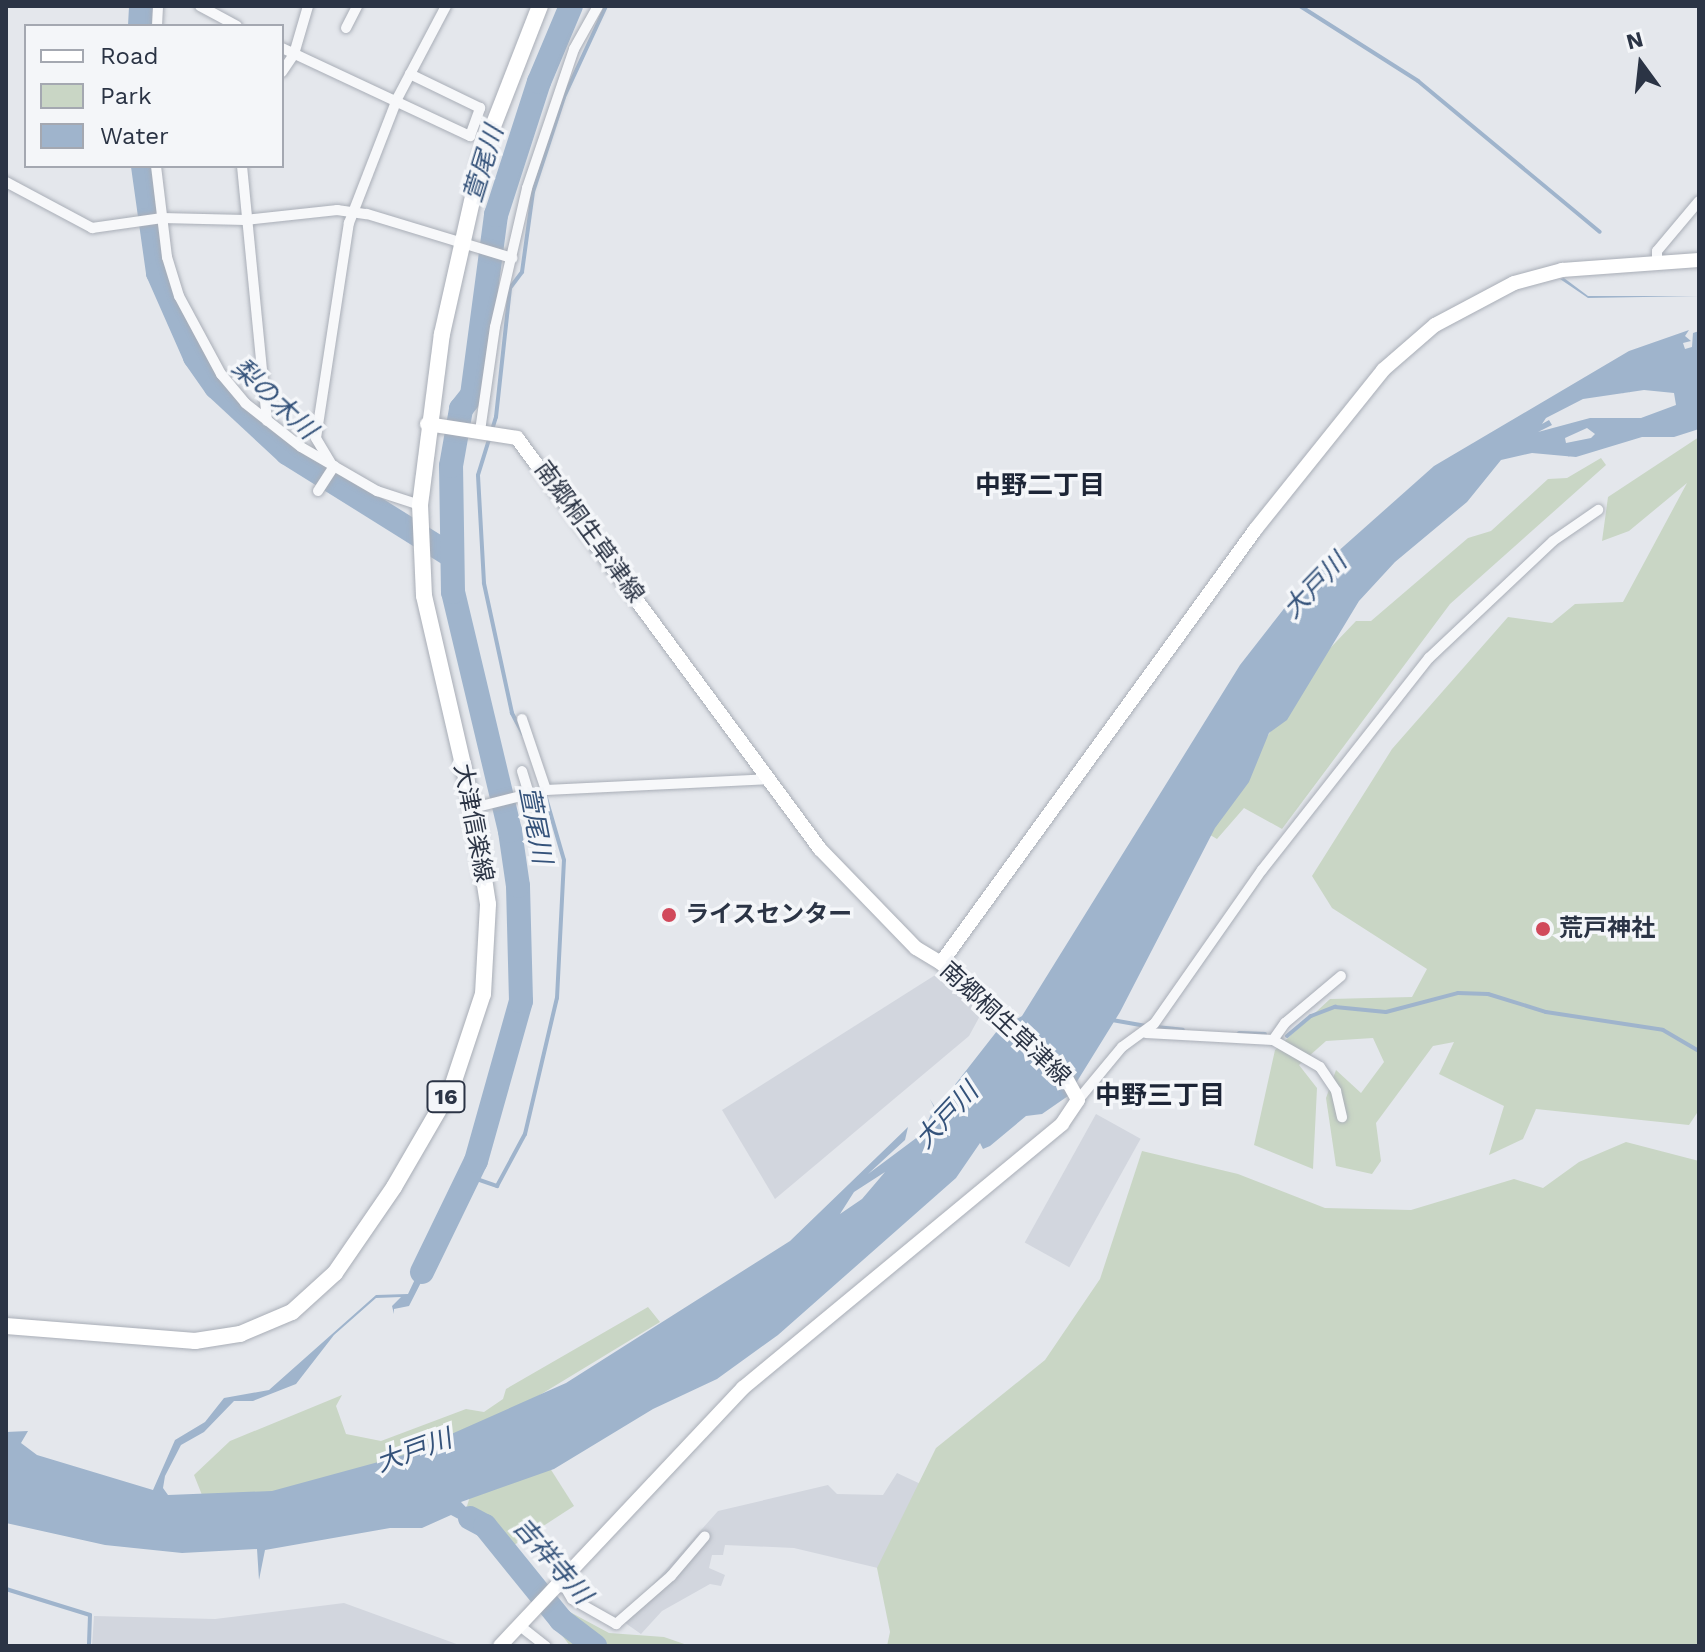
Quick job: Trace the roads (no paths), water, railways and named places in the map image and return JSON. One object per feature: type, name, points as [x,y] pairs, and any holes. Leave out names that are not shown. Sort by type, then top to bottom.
[{"type":"main road","name":"大津信楽線","points":[[6,1326],[195,1341],[240,1334],[292,1312],[335,1273],[401,1177],[452,1087],[483,994],[488,904],[479,807],[434,656],[421,553],[420,513],[431,424],[467,246],[483,127],[540,6]]},
{"type":"main road","points":[[941,963],[1255,530],[1383,370],[1435,325],[1514,283],[1562,270],[1699,260]]},
{"type":"main road","name":"南郷桐生草津線","points":[[431,424],[517,438],[537,460],[767,779],[864,899],[916,948],[941,963],[989,1006],[1077,1095],[1062,1124],[743,1388],[500,1646]]},
{"type":"street","points":[[200,6],[233,24]]},
{"type":"street","points":[[284,69],[294,54],[308,6]]},
{"type":"street","points":[[346,28],[357,6]]},
{"type":"street","points":[[333,465],[316,438],[354,212],[397,99],[446,6]]},
{"type":"street","points":[[478,431],[495,327],[548,117],[574,49],[598,6]]},
{"type":"street","points":[[284,49],[397,99],[470,136],[483,127],[480,108],[410,74]]},
{"type":"street","points":[[156,168],[167,257],[193,326],[221,374],[267,421],[333,465],[420,513]]},
{"type":"street","points":[[242,168],[267,421]]},
{"type":"street","points":[[6,182],[92,228],[160,218],[245,220],[354,212],[512,258]]},
{"type":"street","points":[[1657,261],[1657,251],[1699,201]]},
{"type":"street","points":[[318,491],[333,465]]},
{"type":"street","points":[[1077,1095],[1122,1047],[1150,1029],[1262,870],[1429,658],[1553,541],[1598,510]]},
{"type":"street","points":[[522,719],[546,790],[767,779]]},
{"type":"street","points":[[479,807],[529,794],[522,771]]},
{"type":"street","points":[[1273,1040],[1285,1023],[1341,976]]},
{"type":"street","points":[[1150,1029],[1273,1040],[1320,1067],[1336,1091],[1342,1117]]},
{"type":"street","points":[[560,1582],[572,1599],[616,1624],[671,1576],[705,1536]]},
{"type":"street","points":[[520,1626],[546,1646]]},
{"type":"water","points":[[1564,278],[1588,296],[1699,296],[1588,298],[1560,279]]},
{"type":"water","name":"大戸川","points":[[1689,330],[1685,336],[1691,341],[1683,343],[1685,349],[1692,347],[1693,333],[1699,331],[1699,429],[1674,437],[1642,437],[1576,457],[1532,453],[1501,460],[1467,502],[1395,562],[1359,601],[1287,720],[1269,733],[1249,782],[1215,828],[1120,1012],[1068,1096],[1042,1114],[1026,1116],[990,1146],[983,1149],[980,1143],[956,1178],[778,1335],[717,1379],[653,1409],[554,1469],[461,1502],[496,1539],[451,1515],[422,1528],[390,1528],[265,1550],[259,1580],[257,1549],[182,1553],[105,1545],[6,1523],[6,1432],[28,1431],[21,1443],[37,1455],[153,1490],[175,1440],[205,1422],[224,1398],[269,1390],[376,1295],[408,1294],[436,1235],[436,1253],[409,1306],[394,1309],[394,1314],[392,1306],[401,1297],[376,1298],[334,1335],[296,1384],[253,1401],[234,1401],[204,1432],[181,1445],[165,1476],[163,1488],[168,1495],[272,1491],[404,1455],[566,1383],[790,1241],[908,1127],[905,1140],[868,1174],[923,1133],[934,1107],[930,1099],[936,1109],[997,1031],[1022,1016],[1240,665],[1308,578],[1434,466],[1629,351]],"holes":[[[1644,390],[1674,393],[1676,405],[1641,418],[1590,418],[1538,432],[1552,425],[1549,420],[1542,424],[1546,418],[1583,399]],[[1587,428],[1595,434],[1591,438],[1566,443],[1565,438]],[[885,1172],[862,1199],[840,1214],[854,1192]]]},
{"type":"waterway","name":"梨の木川","points":[[140,24],[141,6]]},
{"type":"waterway","name":"萱尾川","points":[[422,1272],[476,1161],[521,1001],[518,886],[510,831],[453,592],[451,466],[461,409],[472,395],[496,215],[539,82],[571,6]]},
{"type":"waterway","points":[[523,734],[512,713],[484,583],[478,475],[496,417],[510,288],[522,272],[533,192],[564,97],[606,6]]},
{"type":"waterway","points":[[1300,6],[1418,81],[1600,232]]},
{"type":"waterway","name":"梨の木川","points":[[143,168],[158,273],[195,357],[216,387],[287,453],[450,555]]},
{"type":"waterway","points":[[468,1176],[497,1186],[525,1134],[557,998],[564,860],[544,791]]},
{"type":"waterway","points":[[1287,1036],[1311,1016],[1335,1007],[1386,1012],[1458,993],[1488,994],[1546,1012],[1663,1030],[1699,1051]]},
{"type":"waterway","points":[[1112,1020],[1147,1026]]},
{"type":"waterway","points":[[1156,1027],[1183,1030]]},
{"type":"waterway","points":[[1239,1033],[1265,1034]]},
{"type":"waterway","name":"吉祥寺川","points":[[470,1518],[485,1526],[561,1620],[595,1646]]},
{"type":"waterway","points":[[6,1589],[90,1615],[89,1646]]},
{"type":"waterway","points":[[68,1646],[76,1646]]},
{"type":"place","name":"ライスセンター","points":[[669,915]]},
{"type":"place","name":"荒戸神社","points":[[1543,929]]},
{"type":"district","name":"中野二丁目","points":[[1040,486]]},
{"type":"district","name":"中野三丁目","points":[[1160,1096]]}]
